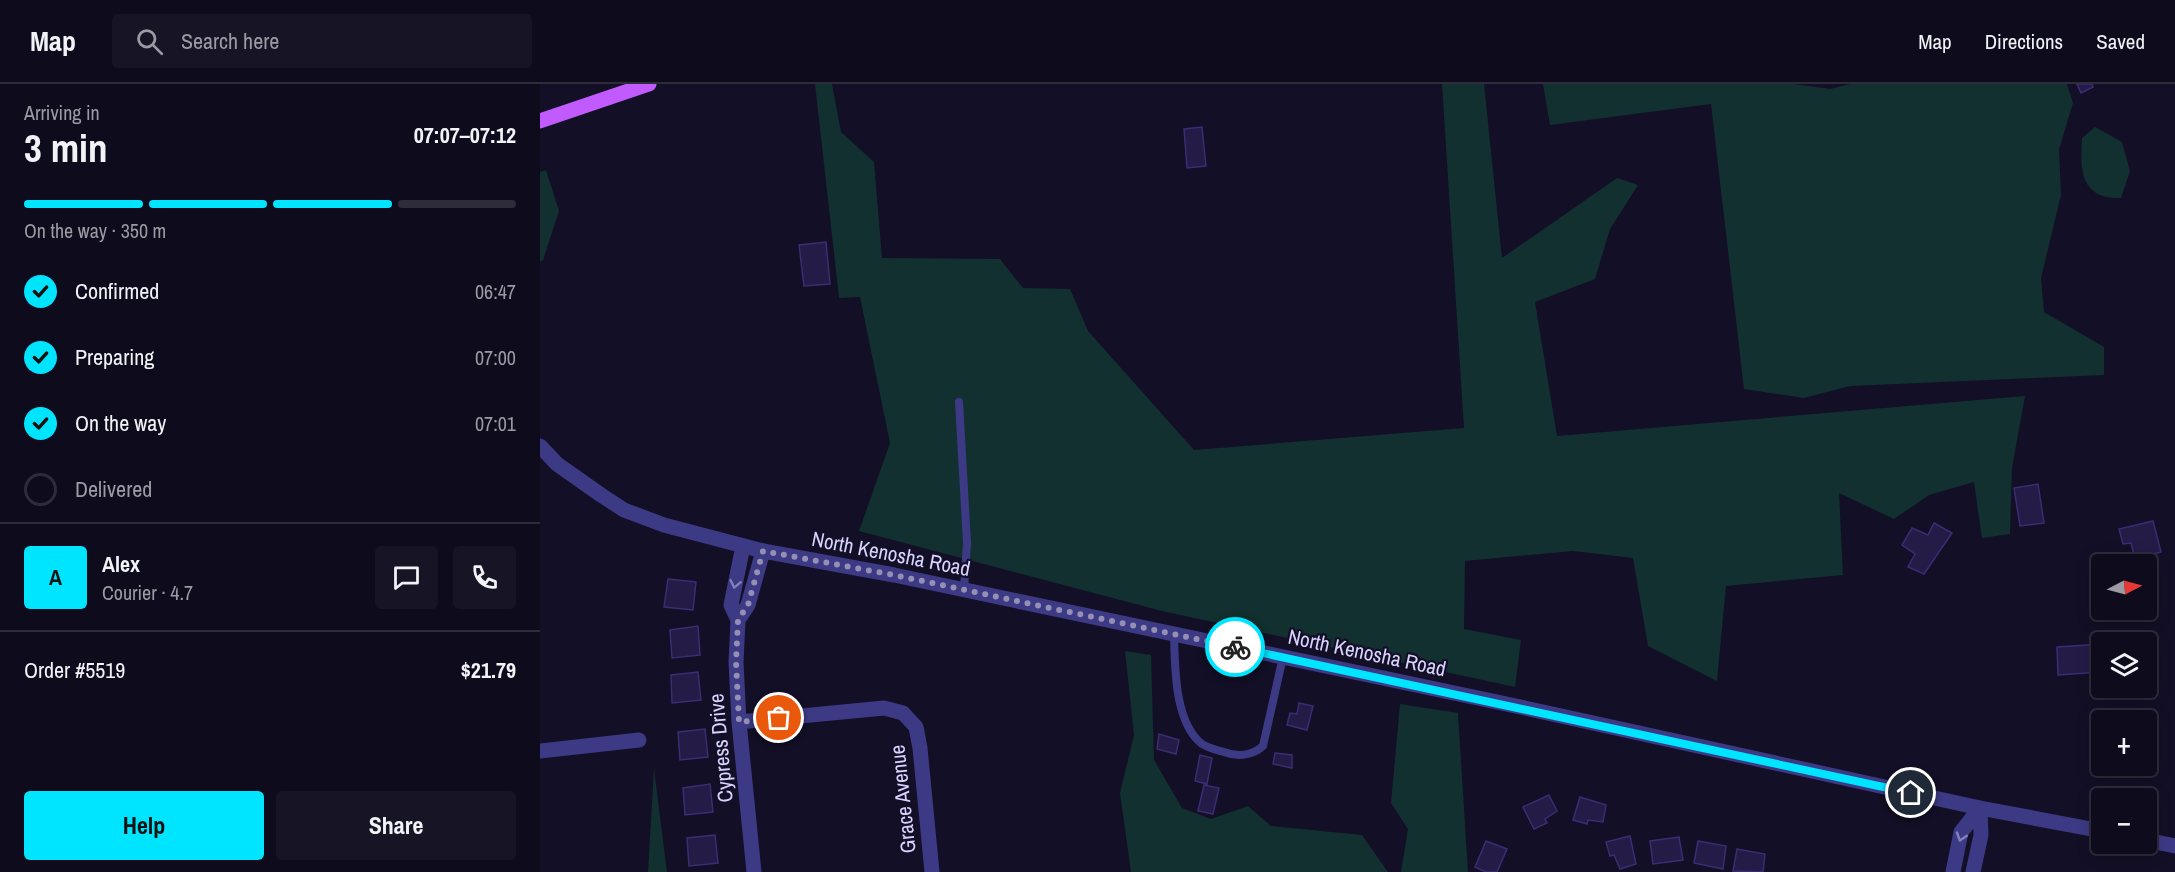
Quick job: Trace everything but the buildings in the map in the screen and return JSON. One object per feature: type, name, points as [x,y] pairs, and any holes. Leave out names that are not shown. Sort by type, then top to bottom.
[{"type":"main road","points":[[540,122],[649,84]]},
{"type":"street","name":"North Kenosha Road","points":[[540,446],[557,464],[624,510],[664,525],[763,551],[894,575],[1980,808],[2091,829]]},
{"type":"street","name":"Cypress Drive","points":[[743,546],[731,605],[738,620],[736,662],[739,722],[754,872]]},
{"type":"street","name":"Cypress Drive","points":[[738,620],[748,605],[763,551]]},
{"type":"street","name":"Grace Avenue","points":[[739,722],[884,708],[903,713],[916,727],[920,748],[932,872]]},
{"type":"street","points":[[540,752],[639,740]]},
{"type":"street","points":[[1953,872],[1961,832],[1980,808]]},
{"type":"street","points":[[1973,872],[1981,835],[1980,808]]},
{"type":"street","points":[[2157,842],[2175,846]]},
{"type":"lane","points":[[959,402],[967,543],[964,590]]},
{"type":"lane","points":[[1174,634],[1175,667],[1188,729],[1203,745],[1233,755],[1256,753],[1263,746],[1283,657]]},
{"type":"green space","points":[[815,84],[832,84],[841,132],[874,162],[882,258],[1000,259],[1023,288],[1070,289],[1088,331],[1194,450],[1464,428],[1442,84],[1484,84],[1502,258],[1617,178],[1638,185],[1610,229],[1595,279],[1535,302],[1557,436],[2025,396],[2012,468],[2010,534],[1982,538],[1974,482],[1929,495],[1894,519],[1839,493],[1843,575],[1726,586],[1717,681],[1648,646],[1633,558],[1573,551],[1465,561],[1464,629],[1521,640],[1515,687],[1162,611],[859,531],[890,443],[860,297],[839,298]]},
{"type":"green space","points":[[1543,84],[1795,84],[1830,89],[1850,84],[2067,84],[2073,103],[2059,150],[2061,195],[2041,278],[2044,312],[2104,347],[2104,375],[1850,386],[1804,398],[1744,389],[1711,104],[1550,125]]},
{"type":"green space","points":[[2095,127],[2122,142],[2130,171],[2121,198],[2097,194],[2085,180],[2081,161],[2082,138]]},
{"type":"green space","points":[[546,170],[559,211],[543,260],[540,262],[540,172]]},
{"type":"green space","points":[[1125,651],[1151,655],[1154,760],[1182,808],[1211,819],[1248,806],[1271,826],[1362,835],[1388,872],[1131,872],[1120,793],[1134,735]]},
{"type":"green space","points":[[1400,704],[1458,713],[1468,872],[1401,872],[1408,829],[1391,803]]},
{"type":"green space","points":[[654,769],[667,872],[648,872]]},
{"type":"way so far","points":[[779,718],[739,722],[736,662],[738,620],[748,605],[763,551],[894,575],[1235,647]]},
{"type":"route","points":[[1235,647],[1911,793]]}]
